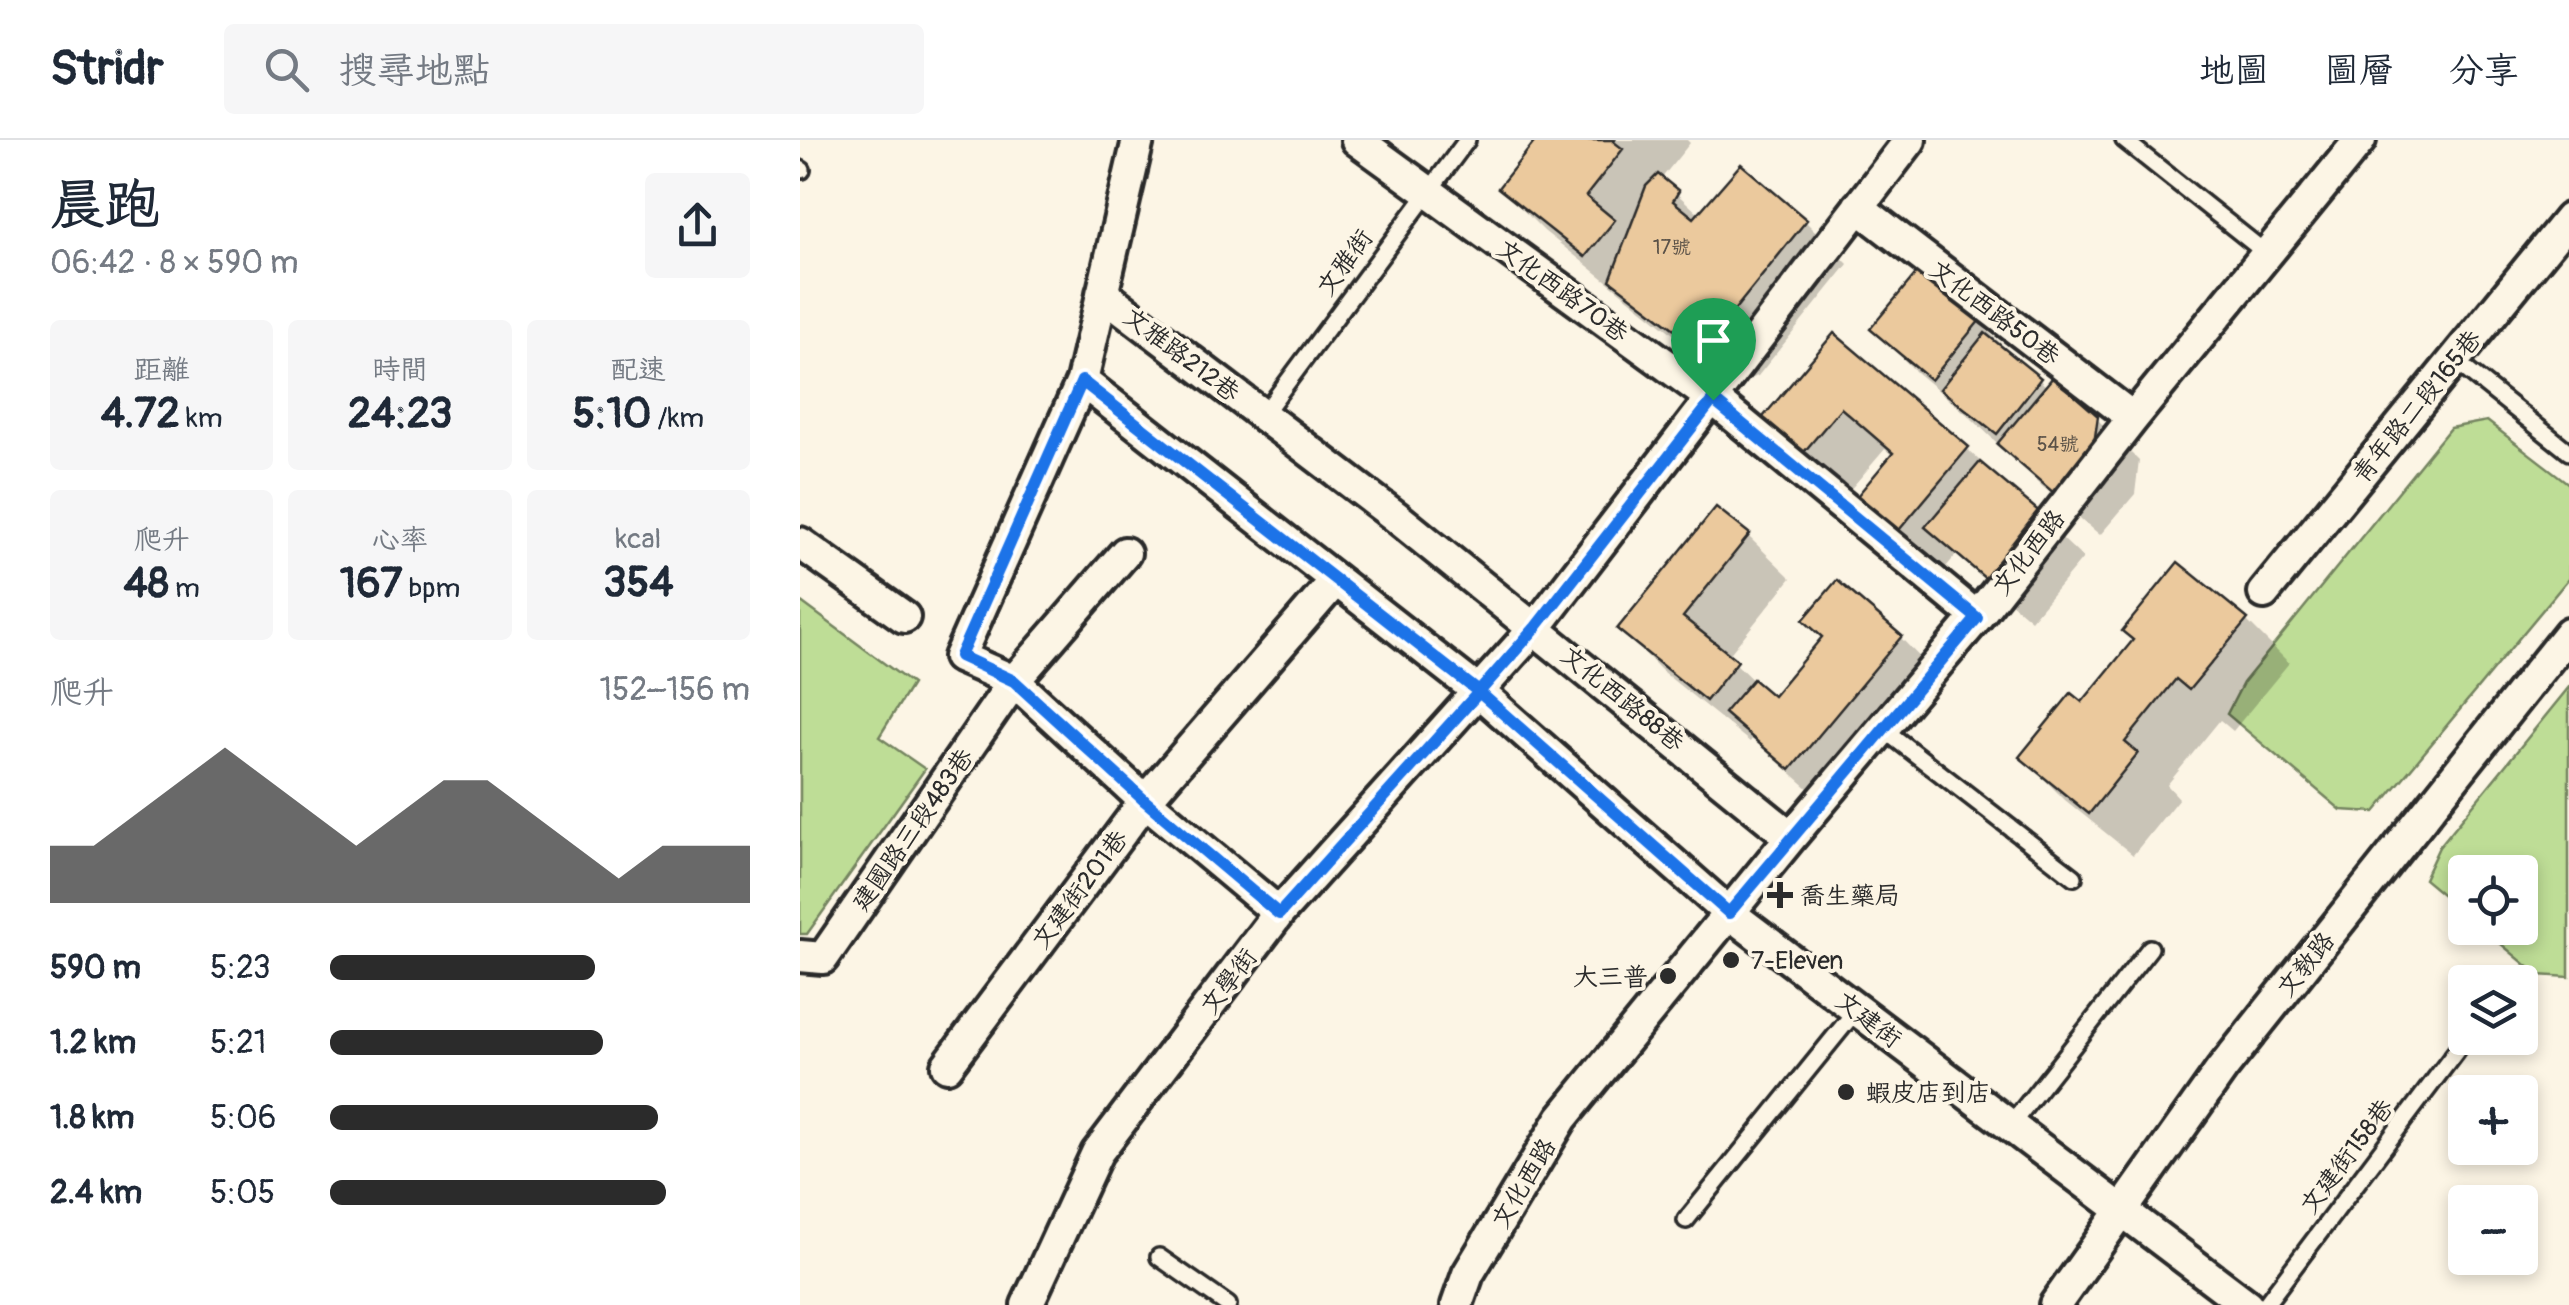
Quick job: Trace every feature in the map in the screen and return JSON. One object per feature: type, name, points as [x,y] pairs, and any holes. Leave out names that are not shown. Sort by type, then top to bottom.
[{"type":"street","points":[[1138,140],[1082,381],[960,656],[1014,681],[1145,801],[1279,914]]},
{"type":"street","name":"文化西路70巷","points":[[1357,140],[1713,400],[1977,618]]},
{"type":"street","name":"文學街","points":[[1026,1305],[1097,1154],[1279,914],[1536,627],[1910,140]]},
{"type":"street","name":"文化西路","points":[[1457,1305],[1468,1274],[1562,1118],[1791,837],[1977,618],[2133,418],[2360,140]]},
{"type":"street","name":"文化西路50巷","points":[[1858,207],[2133,418]]},
{"type":"street","name":"青年路二段165巷","points":[[2264,593],[2569,219]]},
{"type":"street","name":"文雅路212巷","points":[[1102,292],[1263,415]]},
{"type":"street","name":"文建街","points":[[1082,381],[1479,692],[1729,913],[2247,1305]]},
{"type":"street","name":"文化西路88巷","points":[[1263,415],[1536,627],[1791,837]]},
{"type":"street","points":[[800,543],[904,617]]},
{"type":"street","points":[[1014,681],[1125,553]]},
{"type":"street","name":"文建街201巷","points":[[947,1066],[1145,801],[1335,582]]},
{"type":"street","name":"文教路","points":[[2054,1305],[2222,1069],[2569,633]]},
{"type":"street","name":"建國路三段483巷","points":[[800,956],[823,958],[1014,681]]},
{"type":"lane","name":"文雅街","points":[[1263,415],[1467,140]]},
{"type":"lane","points":[[2124,140],[2267,254]]},
{"type":"lane","points":[[2454,360],[2569,452]]},
{"type":"lane","points":[[1883,729],[2074,877]]},
{"type":"lane","points":[[2010,1126],[2150,948]]},
{"type":"lane","points":[[1686,1220],[1857,1009]]},
{"type":"lane","name":"文建街158巷","points":[[2265,1305],[2453,1055]]},
{"type":"lane","points":[[1159,1258],[1228,1305]]},
{"type":"green space","points":[[2487,421],[2569,484],[2569,578],[2375,812],[2341,810],[2227,714],[2243,683],[2450,428]]},
{"type":"green space","points":[[800,601],[912,684],[879,737],[925,769],[807,934],[800,934]]},
{"type":"green space","points":[[2569,687],[2569,977],[2538,975],[2538,965],[2526,965],[2502,945],[2538,945],[2538,855],[2448,855],[2448,899],[2424,879],[2439,847]]},
{"type":"building","points":[[1536,140],[1615,140],[1623,149],[1586,196],[1615,220],[1585,257],[1498,188]]},
{"type":"building","points":[[1741,164],[1807,220],[1715,334],[1698,339],[1681,334],[1610,280],[1646,186],[1658,174],[1679,191],[1673,201],[1694,218]]},
{"type":"building","points":[[1919,270],[1980,320],[1931,380],[1870,329]]},
{"type":"building","points":[[1834,333],[1969,447],[1878,555],[1837,520],[1893,453],[1841,408],[1793,465],[1752,430]]},
{"type":"building","points":[[1985,333],[2041,378],[1997,434],[1940,389]]},
{"type":"building","points":[[2053,377],[2098,416],[2093,451],[2055,494],[1997,444]]},
{"type":"building","points":[[1980,462],[2042,514],[1987,580],[1925,527]]},
{"type":"building","points":[[1716,507],[1750,534],[1683,617],[1738,661],[1706,701],[1617,629]]},
{"type":"building","points":[[2178,562],[2248,619],[2189,690],[2176,679],[2125,742],[2138,753],[2089,814],[2019,757],[2071,693],[2082,702],[2133,640],[2122,631]]},
{"type":"building","points":[[1837,580],[1902,636],[1790,770],[1724,713],[1753,679],[1773,696],[1822,637],[1803,620]]},
{"type":"place","name":"喬生藥局","points":[[1780,895]]},
{"type":"place","name":"7-Eleven","points":[[1731,960]]},
{"type":"place","name":"大三普","points":[[1668,976]]},
{"type":"place","name":"蝦皮店到店","points":[[1846,1092]]},
{"type":"route","points":[[1713,400],[1536,627],[1479,692],[1082,381],[960,656],[1014,681],[1145,801],[1279,914],[1479,692],[1729,913],[1977,618],[1713,400]]}]
